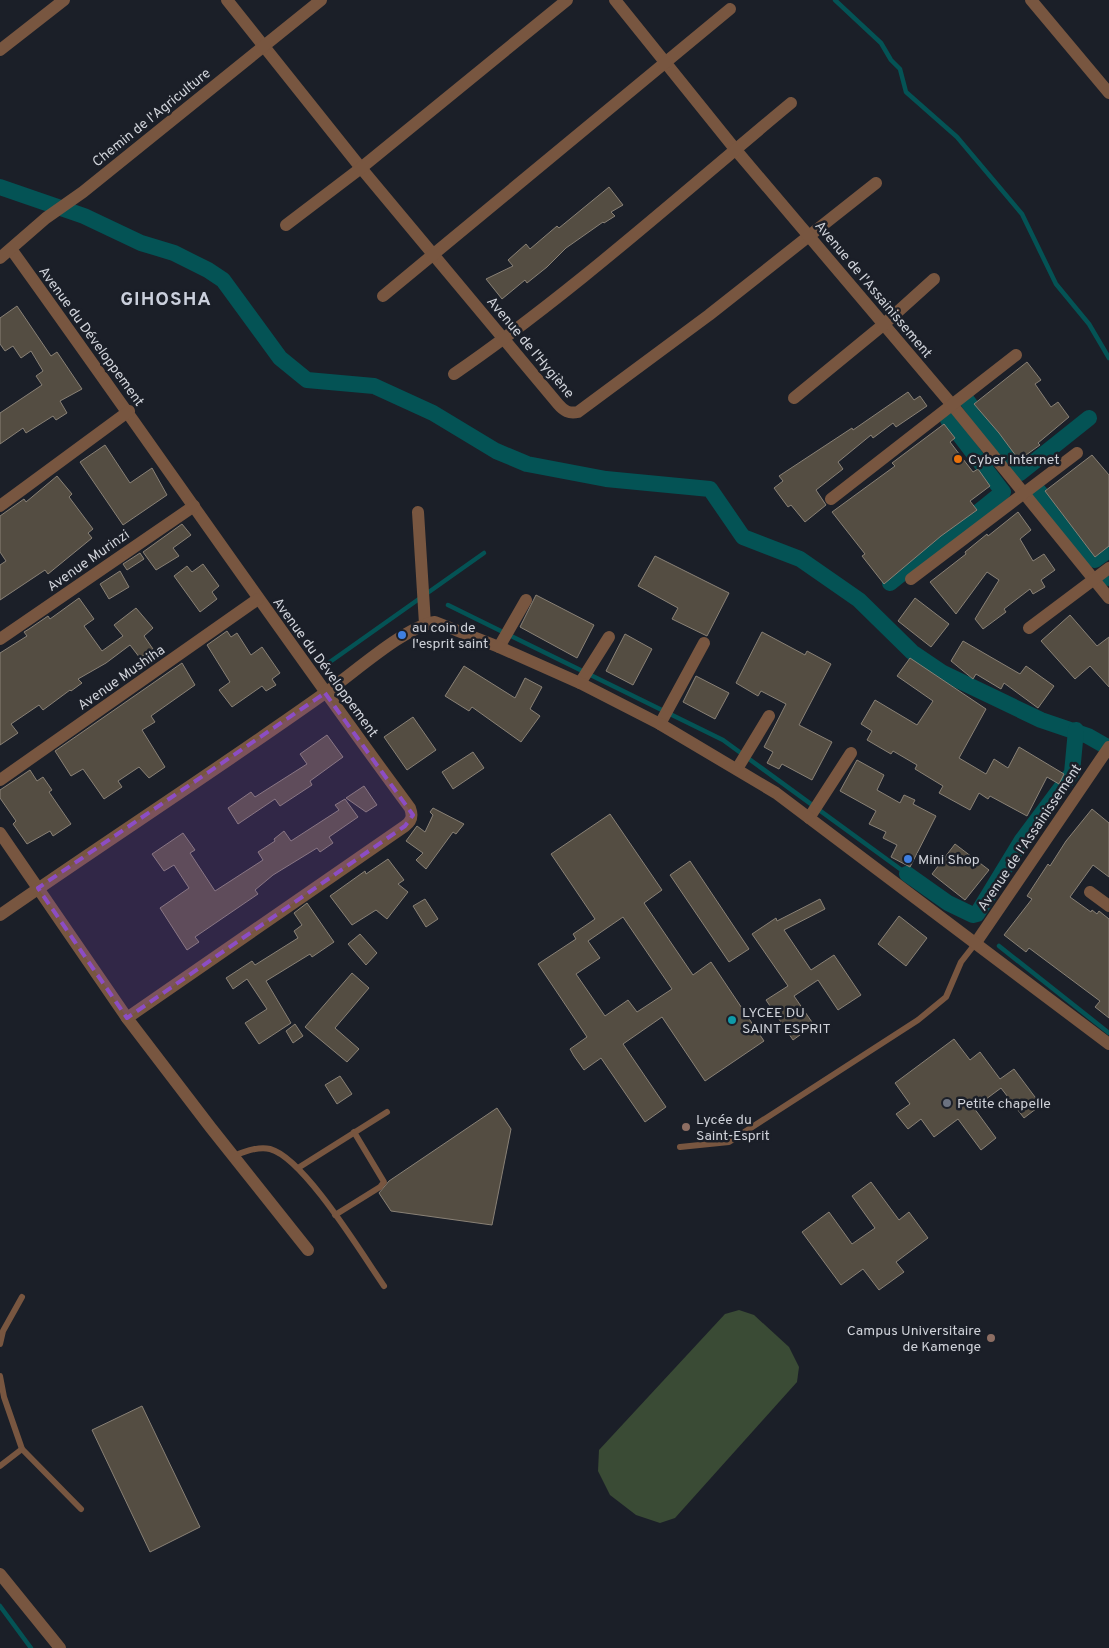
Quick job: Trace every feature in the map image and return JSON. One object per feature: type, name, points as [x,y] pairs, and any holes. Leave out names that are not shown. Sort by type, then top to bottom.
[{"type":"street","points":[[0,50],[64,0]]},
{"type":"street","name":"Avenue de l'Hygiène","points":[[227,0],[361,168],[564,410],[572,413],[578,412],[709,315],[876,183]]},
{"type":"street","name":"Chemin de l'Agriculture","points":[[0,258],[46,218],[82,192],[321,0]]},
{"type":"street","points":[[286,225],[361,168],[567,0]]},
{"type":"street","name":"Avenue de l'Assainissement","points":[[615,0],[667,62],[735,149],[953,406],[1109,598]]},
{"type":"street","points":[[1031,0],[1109,93]]},
{"type":"street","points":[[383,296],[435,255],[730,9]]},
{"type":"street","points":[[454,374],[505,339],[624,245],[791,103]]},
{"type":"street","name":"Avenue du Développement","points":[[11,249],[128,411],[325,693],[410,808],[412,815],[410,822],[127,1018]]},
{"type":"street","points":[[794,398],[883,325],[934,280]]},
{"type":"street","points":[[831,499],[953,406],[1016,355]]},
{"type":"street","points":[[0,506],[128,411]]},
{"type":"street","points":[[911,579],[1077,453]]},
{"type":"street","name":"Avenue Murinzi","points":[[0,638],[194,506]]},
{"type":"street","points":[[418,512],[425,624]]},
{"type":"street","points":[[1030,628],[1109,568]]},
{"type":"street","name":"Avenue Mushiha","points":[[0,780],[258,599]]},
{"type":"street","points":[[500,647],[526,600]]},
{"type":"street","points":[[0,915],[325,693],[408,633],[425,624],[435,622],[448,625],[580,683],[660,724],[776,793],[1109,1044]]},
{"type":"street","points":[[580,683],[609,637]]},
{"type":"street","points":[[660,724],[704,643]]},
{"type":"street","points":[[737,769],[769,716]]},
{"type":"street","name":"Avenue de l'Assainissement","points":[[974,944],[1109,747]]},
{"type":"street","points":[[809,818],[851,753]]},
{"type":"street","points":[[0,833],[127,1018],[308,1250]]},
{"type":"street","points":[[1090,892],[1109,906]]},
{"type":"street","points":[[0,1574],[60,1648]]},
{"type":"lane","points":[[680,1147],[729,1142],[918,1020],[946,997],[962,962],[974,944]]},
{"type":"lane","points":[[298,1168],[387,1112]]},
{"type":"lane","points":[[335,1215],[384,1182],[354,1132]]},
{"type":"lane","points":[[233,1156],[252,1149],[269,1148],[284,1155],[298,1168],[335,1215],[384,1286]]},
{"type":"lane","points":[[0,1344],[4,1331],[22,1297]]},
{"type":"lane","points":[[0,1376],[4,1397],[22,1449],[81,1509]]},
{"type":"lane","points":[[0,1466],[22,1449]]},
{"type":"highlighted area","points":[[325,693],[413,815],[405,826],[127,1018],[38,888]]},
{"type":"green space","points":[[739,1310],[754,1315],[789,1347],[799,1367],[797,1382],[675,1518],[660,1523],[636,1515],[610,1495],[598,1471],[599,1450],[725,1314]]},
{"type":"building","points":[[609,187],[623,205],[611,212],[615,216],[603,222],[566,248],[527,283],[525,280],[502,299],[486,279],[513,266],[508,260],[526,244],[530,249]]},
{"type":"building","points":[[17,306],[51,356],[57,352],[82,389],[60,401],[67,413],[56,420],[53,416],[26,433],[23,428],[0,444],[0,413],[42,385],[36,376],[43,371],[31,351],[21,358],[13,346],[5,351],[0,344],[0,318]]},
{"type":"building","points":[[1027,362],[1041,380],[1035,384],[1051,407],[1058,402],[1069,417],[1038,443],[1040,445],[1019,460],[974,404]]},
{"type":"building","points":[[908,392],[914,400],[920,396],[927,406],[896,427],[893,423],[873,438],[871,435],[838,462],[843,469],[816,490],[826,505],[805,522],[791,505],[788,507],[774,488],[783,481],[779,476],[852,428],[853,430]]},
{"type":"building","points":[[944,424],[955,438],[950,442],[973,472],[978,469],[990,486],[970,501],[977,510],[941,536],[884,584],[862,556],[865,554],[832,512],[895,466],[892,463]]},
{"type":"building","points":[[105,445],[130,483],[152,468],[167,495],[123,525],[80,462]]},
{"type":"building","points":[[1092,455],[1109,475],[1109,546],[1095,557],[1045,491]]},
{"type":"building","points":[[57,476],[72,494],[69,497],[93,529],[88,533],[92,538],[48,574],[45,570],[0,600],[0,565],[6,561],[0,552],[0,516],[24,499],[26,502]]},
{"type":"building","points":[[1018,512],[1031,530],[1020,539],[1033,561],[1044,554],[1055,570],[1041,580],[1045,587],[1033,594],[1030,589],[1004,609],[1006,612],[983,629],[975,619],[999,580],[987,572],[956,614],[930,582],[966,554],[965,552],[987,534],[988,536]]},
{"type":"building","points":[[182,524],[191,535],[173,548],[179,556],[156,570],[143,552]]},
{"type":"building","points":[[140,553],[144,559],[127,570],[123,564]]},
{"type":"building","points":[[655,556],[729,593],[707,636],[672,619],[678,608],[638,586]]},
{"type":"building","points":[[203,564],[219,586],[212,592],[217,599],[200,612],[174,576],[187,566],[192,572]]},
{"type":"building","points":[[120,571],[129,587],[109,599],[100,584]]},
{"type":"building","points":[[536,595],[594,625],[577,658],[520,627]]},
{"type":"building","points":[[79,598],[94,619],[84,626],[102,651],[123,636],[114,625],[136,608],[153,628],[144,636],[153,649],[140,658],[130,645],[106,663],[78,679],[82,683],[43,710],[39,705],[11,724],[18,733],[0,745],[0,653],[27,636],[24,632],[48,616],[50,619]]},
{"type":"building","points":[[915,598],[949,624],[931,647],[898,621]]},
{"type":"building","points":[[1070,615],[1097,646],[1109,637],[1109,687],[1090,666],[1075,679],[1041,641]]},
{"type":"building","points":[[227,631],[231,637],[237,633],[251,655],[262,647],[280,673],[272,679],[276,685],[266,691],[262,686],[232,707],[219,690],[230,682],[207,645]]},
{"type":"building","points":[[762,632],[805,655],[807,651],[831,664],[799,725],[832,742],[812,780],[782,764],[779,769],[767,763],[773,752],[764,747],[786,704],[761,691],[758,696],[736,683]]},
{"type":"building","points":[[625,634],[652,649],[633,685],[606,671]]},
{"type":"building","points":[[963,641],[1020,674],[1026,666],[1054,686],[1038,708],[1004,683],[1001,689],[976,674],[973,679],[951,661]]},
{"type":"building","points":[[910,658],[986,709],[959,758],[986,774],[994,759],[1008,768],[1019,747],[1064,774],[1059,784],[1047,777],[1027,816],[990,796],[988,799],[979,793],[970,810],[939,793],[943,786],[915,769],[917,765],[893,751],[891,754],[867,740],[872,731],[861,724],[875,700],[917,725],[933,701],[897,676]]},
{"type":"building","points":[[182,663],[195,685],[151,716],[155,722],[142,730],[165,767],[149,778],[139,767],[118,781],[122,787],[104,799],[83,769],[71,776],[55,751]]},
{"type":"building","points":[[464,666],[515,698],[525,678],[542,687],[530,709],[540,716],[521,742],[472,707],[469,711],[445,696]]},
{"type":"building","points":[[696,676],[729,693],[715,719],[683,702]]},
{"type":"building","points":[[413,717],[436,750],[407,770],[384,737]]},
{"type":"building","points":[[327,735],[343,757],[310,781],[312,785],[280,806],[275,799],[238,824],[228,808],[251,792],[255,797],[307,764],[300,754]]},
{"type":"building","points":[[473,752],[484,768],[453,789],[442,772]]},
{"type":"building","points":[[857,760],[884,775],[877,790],[900,803],[904,795],[915,800],[913,804],[936,816],[910,867],[891,857],[897,845],[883,838],[886,832],[869,824],[876,811],[840,791]]},
{"type":"building","points":[[30,770],[37,781],[43,777],[52,790],[49,792],[71,824],[53,836],[50,831],[27,844],[13,824],[16,821],[0,798],[0,790]]},
{"type":"building","points":[[364,786],[377,805],[366,812],[346,798]]},
{"type":"building","points":[[345,799],[358,817],[329,837],[333,843],[320,852],[317,848],[273,875],[255,890],[258,894],[195,937],[199,942],[187,950],[160,908],[189,888],[174,865],[164,871],[152,854],[183,833],[195,850],[190,853],[215,891],[263,860],[258,852],[275,841],[274,839],[284,831],[291,841],[339,810],[335,805]]},
{"type":"building","points":[[433,808],[464,824],[456,834],[453,832],[426,869],[416,860],[423,853],[406,841],[417,826],[425,832],[433,815],[430,812]]},
{"type":"building","points":[[1092,809],[1109,823],[1109,877],[1093,865],[1070,897],[1091,912],[1092,910],[1097,914],[1099,911],[1109,919],[1109,1018],[1095,1007],[1100,1001],[1029,948],[1026,952],[1004,935],[1032,899],[1027,896],[1048,864],[1050,866],[1066,841]]},
{"type":"building","points":[[610,814],[662,890],[644,903],[693,975],[711,962],[764,1041],[705,1081],[662,1017],[623,1044],[666,1107],[645,1122],[601,1058],[584,1070],[574,1056],[570,1049],[587,1037],[538,964],[576,939],[573,934],[595,919],[551,854]],"holes":[[[623,917],[672,989],[637,1012],[628,1000],[605,1016],[576,974],[600,958],[588,941]]]},
{"type":"building","points":[[955,844],[989,870],[965,900],[932,874]]},
{"type":"building","points":[[388,859],[404,880],[398,884],[408,892],[387,919],[376,910],[352,925],[330,896],[365,871],[366,874]]},
{"type":"building","points":[[690,861],[749,949],[729,962],[670,875]]},
{"type":"building","points":[[425,899],[438,919],[426,927],[413,906]]},
{"type":"building","points":[[820,899],[825,909],[784,930],[811,970],[834,955],[861,995],[838,1010],[818,980],[794,996],[814,1025],[793,1040],[766,1000],[788,986],[752,934],[776,918],[777,921]]},
{"type":"building","points":[[307,903],[334,942],[312,957],[310,954],[266,981],[291,1023],[259,1044],[245,1023],[267,1009],[247,979],[233,989],[226,978],[252,961],[255,965],[298,938],[294,931],[302,925],[294,913]]},
{"type":"building","points":[[899,916],[927,938],[906,966],[878,944]]},
{"type":"building","points":[[360,934],[377,953],[366,965],[348,944]]},
{"type":"building","points":[[352,973],[369,988],[335,1028],[359,1049],[347,1062],[305,1027]]},
{"type":"building","points":[[295,1024],[303,1036],[293,1043],[286,1031]]},
{"type":"building","points":[[954,1039],[970,1060],[980,1052],[1000,1079],[1014,1069],[1041,1105],[1024,1118],[1001,1088],[974,1108],[996,1138],[981,1150],[958,1119],[934,1137],[921,1119],[908,1129],[896,1114],[910,1104],[895,1083]]},
{"type":"building","points":[[340,1076],[352,1094],[337,1104],[325,1085]]},
{"type":"building","points":[[497,1108],[511,1129],[492,1225],[391,1211],[379,1193],[389,1181]]},
{"type":"building","points":[[871,1182],[899,1220],[909,1212],[928,1238],[896,1262],[904,1272],[879,1290],[863,1269],[841,1285],[802,1232],[829,1212],[852,1244],[875,1228],[852,1196]]},
{"type":"building","points":[[142,1406],[200,1527],[150,1552],[92,1430]]},
{"type":"waterway","points":[[835,0],[881,43],[891,60],[900,69],[906,92],[957,137],[1022,214],[1056,284],[1089,324],[1109,358]]},
{"type":"waterway","points":[[0,187],[84,216],[141,243],[174,253],[208,270],[223,280],[280,358],[307,380],[374,386],[433,413],[496,451],[527,464],[606,479],[710,489],[743,537],[800,559],[859,600],[912,652],[943,673],[1041,720],[1088,736],[1109,748]]},
{"type":"waterway","points":[[966,399],[1020,473],[1089,418]]},
{"type":"waterway","points":[[890,583],[1003,492],[948,420]]},
{"type":"waterway","points":[[1037,489],[1095,560],[1109,550]]},
{"type":"waterway","points":[[327,664],[484,553]]},
{"type":"waterway","points":[[448,605],[723,740],[907,874]]},
{"type":"waterway","points":[[907,874],[948,903],[973,915],[977,914],[1022,840],[1072,773],[1076,730]]},
{"type":"waterway","points":[[999,946],[1109,1033]]},
{"type":"waterway","points":[[0,1606],[31,1648]]},
{"type":"place","name":"Cyber Internet","points":[[958,459]]},
{"type":"place","name":"au coin de l'esprit saint","points":[[402,635]]},
{"type":"place","name":"Mini Shop","points":[[908,859]]},
{"type":"place","name":"LYCEE DU SAINT ESPRIT","points":[[732,1020]]},
{"type":"place","name":"Petite chapelle","points":[[947,1103]]},
{"type":"place","name":"Lycée du Saint-Esprit","points":[[686,1127]]},
{"type":"place","name":"Campus Universitaire de Kamenge","points":[[991,1338]]},
{"type":"district","name":"GIHOSHA","points":[[166,298]]}]
